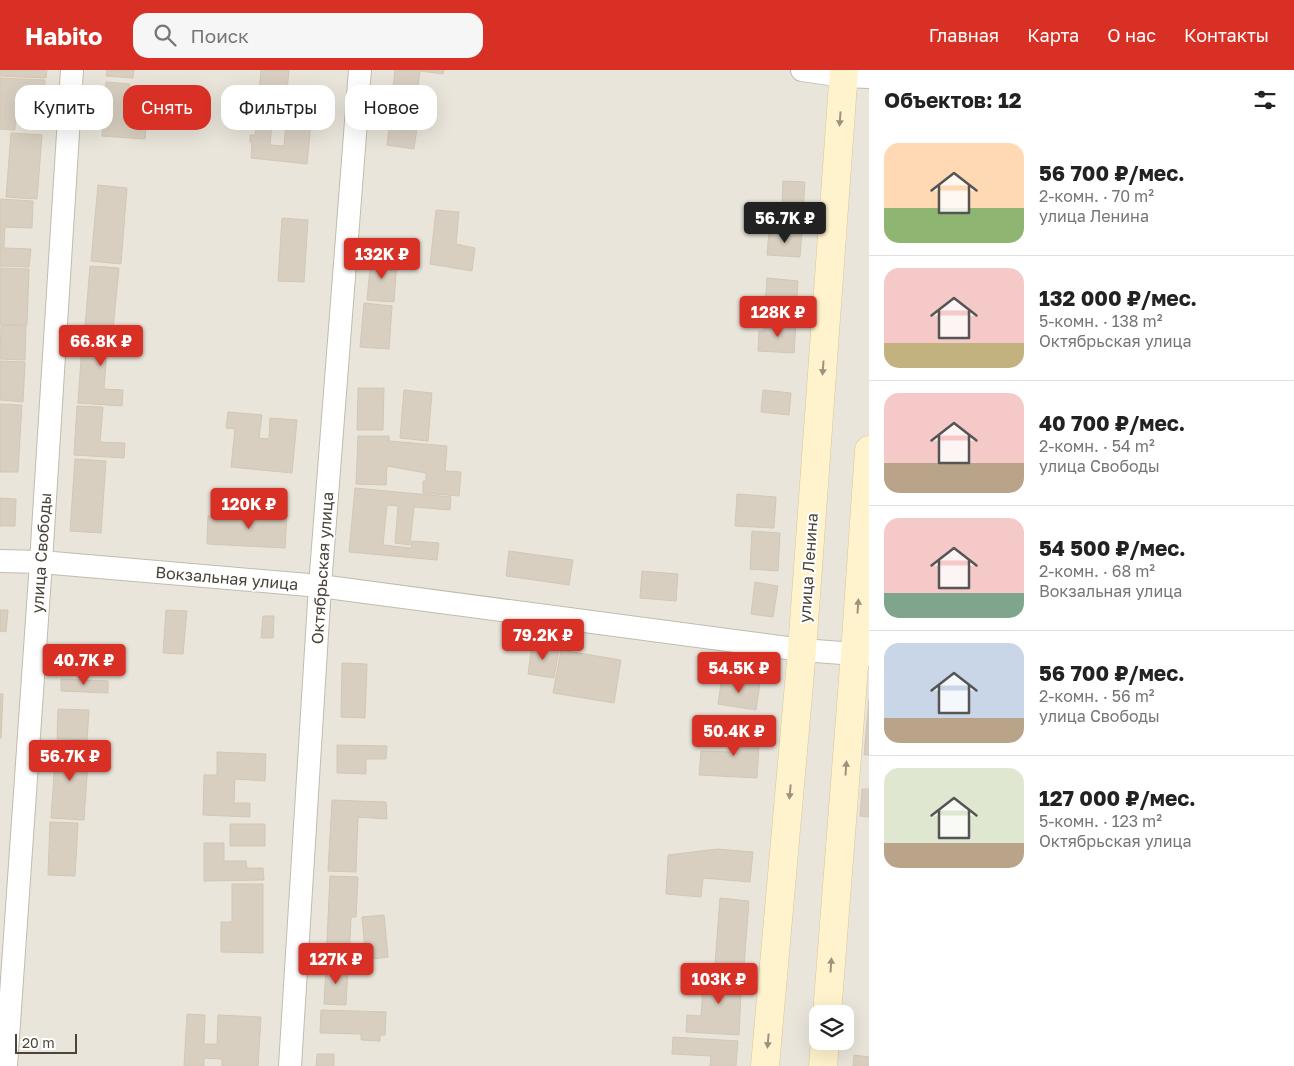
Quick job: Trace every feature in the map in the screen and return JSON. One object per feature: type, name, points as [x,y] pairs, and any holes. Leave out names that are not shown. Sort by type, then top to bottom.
[{"type":"street","name":"улица Свободы","points":[[6,1066],[41,562],[72,70]]},
{"type":"street","name":"Октябрьская улица","points":[[290,1066],[320,586],[360,70]]},
{"type":"street","points":[[802,70],[852,74]]},
{"type":"street","name":"улица Ленина","points":[[765,1066],[852,74]]},
{"type":"street","points":[[828,1005],[862,654],[869,450]]},
{"type":"street","name":"Вокзальная улица","points":[[0,561],[41,562],[320,586],[802,650],[862,654]]},
{"type":"street","points":[[823,1066],[824,1050]]},
{"type":"shaded area","points":[[0,70],[869,70],[869,1066],[0,1066]]},
{"type":"building","points":[[0,70],[47,70],[46,78],[0,76]]},
{"type":"building","points":[[107,70],[134,70],[133,78],[106,76]]},
{"type":"building","points":[[261,70],[289,70],[288,85],[260,85]]},
{"type":"building","points":[[395,70],[444,70],[443,74],[420,71],[418,85],[393,85]]},
{"type":"building","points":[[0,78],[45,80],[45,85],[15,85],[15,130],[0,129]]},
{"type":"building","points":[[106,82],[130,84],[123,85],[123,130],[146,130],[145,139],[102,136],[102,130],[113,130],[113,85],[106,85]]},
{"type":"building","points":[[255,130],[271,130],[270,145],[284,146],[285,130],[310,130],[307,164],[251,158],[252,143],[250,142],[250,135],[255,135]]},
{"type":"building","points":[[389,130],[417,130],[414,149],[387,145]]},
{"type":"building","points":[[11,133],[42,135],[37,199],[6,197]]},
{"type":"building","points":[[783,181],[805,182],[803,210],[782,209]]},
{"type":"building","points":[[98,185],[127,188],[121,264],[91,261]]},
{"type":"building","points":[[0,199],[33,201],[32,228],[5,227],[4,248],[31,249],[29,267],[0,266]]},
{"type":"building","points":[[436,210],[459,212],[456,244],[475,248],[472,271],[430,264]]},
{"type":"building","points":[[282,218],[308,220],[304,282],[278,281]]},
{"type":"building","points":[[769,231],[802,233],[800,257],[767,255]]},
{"type":"building","points":[[371,258],[397,260],[394,302],[367,300]]},
{"type":"building","points":[[90,266],[119,268],[113,329],[85,327]]},
{"type":"building","points":[[0,268],[29,269],[27,325],[0,324]]},
{"type":"building","points":[[767,278],[798,281],[795,322],[764,320]]},
{"type":"building","points":[[364,303],[392,306],[389,349],[360,347]]},
{"type":"building","points":[[764,323],[796,324],[794,353],[758,351],[759,331],[764,331]]},
{"type":"building","points":[[1,325],[26,326],[25,360],[0,359]]},
{"type":"building","points":[[83,330],[110,332],[110,335],[141,337],[140,350],[107,348],[104,389],[123,390],[122,406],[78,403]]},
{"type":"building","points":[[0,361],[25,362],[23,402],[0,400]]},
{"type":"building","points":[[358,388],[384,388],[383,430],[357,430]]},
{"type":"building","points":[[404,390],[432,393],[428,441],[400,438]]},
{"type":"building","points":[[763,390],[791,393],[789,415],[761,412]]},
{"type":"building","points":[[0,404],[22,405],[18,472],[0,472]]},
{"type":"building","points":[[77,406],[103,407],[100,442],[125,443],[124,458],[74,455]]},
{"type":"building","points":[[228,412],[262,415],[259,438],[269,439],[270,418],[297,420],[292,473],[231,467],[235,429],[226,428]]},
{"type":"building","points":[[358,436],[389,436],[389,441],[447,446],[445,471],[461,472],[459,496],[423,493],[423,481],[426,481],[426,473],[387,466],[386,485],[356,484]]},
{"type":"building","points":[[75,459],[106,461],[101,533],[70,531]]},
{"type":"building","points":[[355,488],[451,497],[450,510],[414,507],[410,545],[395,543],[398,506],[387,505],[383,545],[411,548],[412,541],[439,543],[437,560],[349,552]]},
{"type":"building","points":[[737,494],[776,497],[774,528],[735,526]]},
{"type":"building","points":[[0,498],[16,499],[15,526],[0,526]]},
{"type":"building","points":[[243,510],[287,514],[285,548],[207,544],[208,516],[242,518]]},
{"type":"building","points":[[752,531],[780,533],[778,571],[750,569]]},
{"type":"building","points":[[509,551],[573,560],[569,585],[506,576]]},
{"type":"building","points":[[642,571],[678,574],[676,601],[640,598]]},
{"type":"building","points":[[755,582],[778,586],[773,617],[751,614]]},
{"type":"building","points":[[0,610],[8,610],[6,632],[0,631]]},
{"type":"building","points":[[166,610],[187,611],[183,654],[163,653]]},
{"type":"building","points":[[263,616],[274,616],[273,638],[261,638]]},
{"type":"building","points":[[532,645],[559,649],[554,678],[528,674]]},
{"type":"building","points":[[561,650],[621,660],[614,703],[553,693]]},
{"type":"building","points":[[342,663],[367,664],[365,718],[341,717]]},
{"type":"building","points":[[722,677],[760,683],[756,710],[718,704]]},
{"type":"building","points":[[61,679],[108,681],[108,693],[61,691]]},
{"type":"building","points":[[0,694],[3,694],[1,738],[0,738]]},
{"type":"building","points":[[869,699],[869,755],[864,755]]},
{"type":"building","points":[[58,709],[89,710],[87,740],[57,739]]},
{"type":"building","points":[[733,728],[760,730],[757,778],[699,775],[701,751],[732,752]]},
{"type":"building","points":[[56,745],[89,746],[84,820],[51,818]]},
{"type":"building","points":[[337,745],[387,746],[386,759],[366,759],[366,774],[337,773]]},
{"type":"building","points":[[217,752],[266,754],[265,781],[235,779],[234,803],[250,803],[250,817],[203,815],[204,775],[217,775]]},
{"type":"building","points":[[862,789],[869,789],[869,817],[860,816]]},
{"type":"building","points":[[332,800],[386,802],[387,819],[358,817],[356,872],[328,871]]},
{"type":"building","points":[[50,822],[78,823],[75,876],[48,875]]},
{"type":"building","points":[[230,824],[265,824],[265,846],[230,846]]},
{"type":"building","points":[[204,843],[224,843],[224,861],[246,861],[247,868],[263,868],[264,880],[204,881]]},
{"type":"building","points":[[717,849],[753,852],[750,882],[703,878],[701,897],[666,894],[668,855]]},
{"type":"building","points":[[330,876],[358,877],[356,917],[351,917],[349,962],[326,961]]},
{"type":"building","points":[[232,884],[263,884],[263,953],[221,952],[221,922],[232,922]]},
{"type":"building","points":[[720,898],[749,901],[744,966],[715,964]]},
{"type":"building","points":[[384,915],[388,957],[366,960],[362,917]]},
{"type":"building","points":[[326,965],[348,966],[346,1005],[324,1004]]},
{"type":"building","points":[[704,971],[742,973],[739,1035],[686,1032],[687,1015],[701,1016]]},
{"type":"building","points":[[321,1010],[386,1012],[385,1035],[380,1035],[380,1041],[361,1040],[361,1034],[320,1033]]},
{"type":"building","points":[[187,1014],[205,1015],[204,1044],[217,1044],[218,1015],[261,1017],[258,1066],[222,1066],[222,1059],[204,1058],[204,1066],[184,1066]]},
{"type":"building","points":[[673,1037],[738,1041],[736,1066],[710,1066],[711,1056],[672,1054]]},
{"type":"building","points":[[317,1054],[334,1054],[334,1066],[316,1066]]},
{"type":"building","points":[[854,1055],[869,1057],[869,1066],[853,1066]]}]
